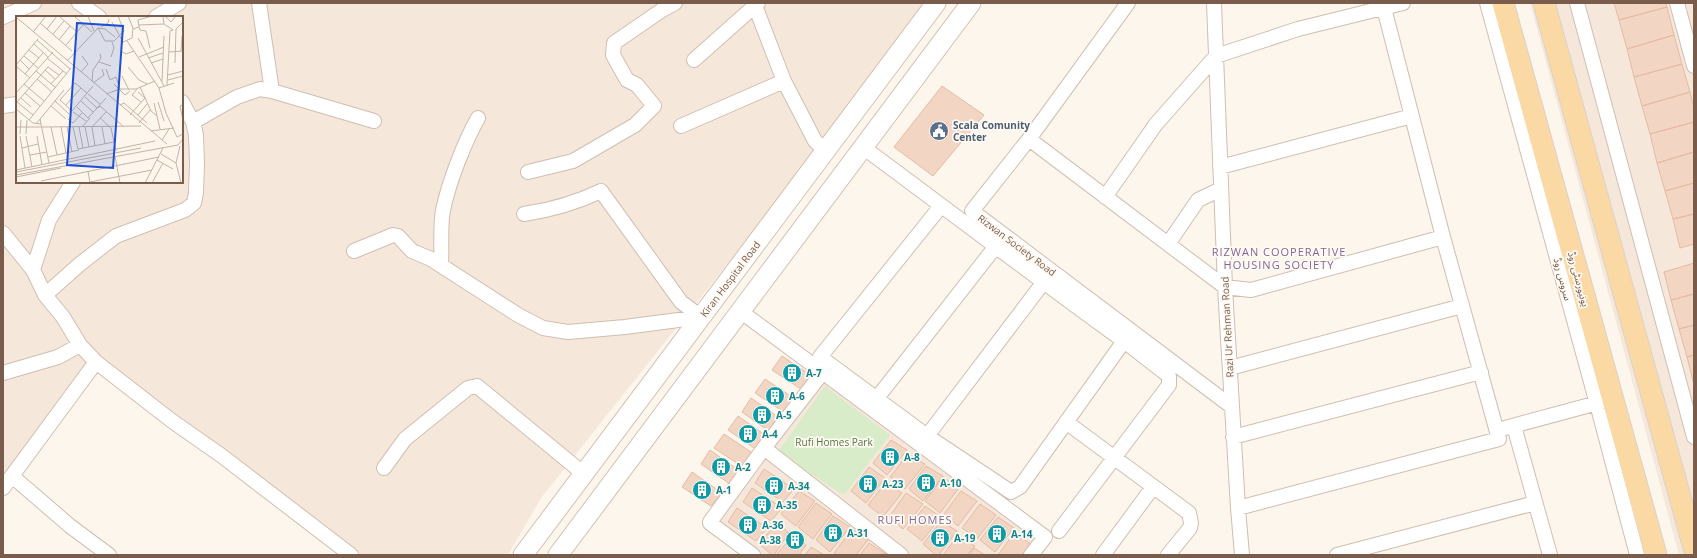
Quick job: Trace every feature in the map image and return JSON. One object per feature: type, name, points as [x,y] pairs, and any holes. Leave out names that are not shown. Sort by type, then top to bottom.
[{"type":"main road","name":"Kiran Hospital Road","points":[[523,555],[936,3]]},
{"type":"main road","points":[[558,555],[971,3]]},
{"type":"main road","name":"یونیورسٹی روڈ","points":[[1503,3],[1605,401],[1656,555]]},
{"type":"main road","points":[[1544,3],[1694,548]]},
{"type":"street","points":[[3,17],[34,3]]},
{"type":"street","points":[[79,3],[98,16]]},
{"type":"street","points":[[158,16],[179,3]]},
{"type":"street","points":[[259,3],[272,91]]},
{"type":"street","points":[[528,172],[573,161],[635,125],[654,106],[637,85],[627,80],[613,55],[614,44],[662,10],[675,3]]},
{"type":"street","name":"Rizwan Society Road","points":[[1128,3],[1029,139],[972,211],[1232,406]]},
{"type":"street","name":"Razi Ur Rehman Road","points":[[1214,3],[1225,287],[1233,437],[1242,555]]},
{"type":"street","points":[[1105,197],[1156,124],[1216,56],[1298,29],[1403,3]]},
{"type":"street","name":"سروس روڈ","points":[[1487,3],[1605,401],[1637,555]]},
{"type":"street","points":[[1577,3],[1694,437]]},
{"type":"street","points":[[1677,3],[1694,66]]},
{"type":"street","points":[[694,60],[756,4],[784,82],[815,141],[826,150]]},
{"type":"street","points":[[1238,508],[1499,440],[1442,237],[1384,8]]},
{"type":"street","points":[[681,126],[784,82]]},
{"type":"street","points":[[193,122],[237,97],[260,89],[272,91],[374,121]]},
{"type":"street","points":[[3,106],[16,104]]},
{"type":"street","points":[[45,295],[80,264],[116,236],[185,210],[194,203],[196,193],[197,163],[196,135],[193,122],[183,104]]},
{"type":"street","points":[[1220,167],[1412,116]]},
{"type":"street","points":[[441,265],[443,211],[458,162],[470,131],[478,118]]},
{"type":"street","points":[[1029,139],[1225,287],[1251,290],[1442,237]]},
{"type":"street","points":[[864,148],[996,246],[1043,283],[1124,341],[1168,376],[1170,382],[1169,385],[1059,531]]},
{"type":"street","points":[[33,270],[49,220],[72,183]]},
{"type":"street","points":[[1168,244],[1198,200],[1221,189]]},
{"type":"street","points":[[524,214],[548,211],[579,201],[601,191],[681,302],[701,318]]},
{"type":"street","points":[[941,206],[820,357],[928,436],[1011,492],[1020,487],[1124,341]]},
{"type":"street","points":[[3,233],[33,270],[45,295],[63,317],[80,345],[96,362],[351,555]]},
{"type":"street","points":[[354,251],[393,235],[398,236],[412,251],[431,259],[518,315],[543,328],[568,332],[701,318]]},
{"type":"street","points":[[877,398],[996,246]]},
{"type":"street","points":[[928,436],[1043,283]]},
{"type":"street","points":[[1230,368],[1462,306]]},
{"type":"street","points":[[740,311],[1045,538],[1031,555]]},
{"type":"street","points":[[3,374],[58,357],[80,345]]},
{"type":"street","points":[[3,488],[96,362]]},
{"type":"street","points":[[753,555],[710,524],[710,522],[764,448],[823,372]]},
{"type":"street","points":[[1233,437],[1481,372]]},
{"type":"street","points":[[384,468],[405,440],[468,388],[477,386],[584,474]]},
{"type":"street","points":[[1497,430],[1605,401]]},
{"type":"street","points":[[1066,422],[1189,513],[1191,517],[1190,528],[1168,555]]},
{"type":"street","points":[[1514,426],[1550,555]]},
{"type":"street","points":[[764,448],[900,555]]},
{"type":"street","points":[[12,476],[102,553]]},
{"type":"street","points":[[1103,555],[1153,487]]},
{"type":"street","points":[[1337,555],[1536,502]]},
{"type":"shaded area","points":[[3,3],[935,3],[541,498],[508,555],[351,555],[97,362],[3,483]]},
{"type":"shaded area","points":[[1530,3],[1694,3],[1694,555],[1679,555]]},
{"type":"shaded area","name":"RUFI HOMES","points":[[823,372],[1045,538],[1031,555],[753,555],[710,523]]},
{"type":"green space","name":"Rufi Homes Park","points":[[825,386],[890,435],[845,494],[840,493],[778,452]]},
{"type":"building","points":[[1614,3],[1666,3],[1667,7],[1619,20]]},
{"type":"building","points":[[1667,7],[1674,35],[1627,49],[1619,20]]},
{"type":"building","points":[[1674,35],[1682,64],[1634,77],[1627,49]]},
{"type":"building","points":[[1682,64],[1690,92],[1642,106],[1634,77]]},
{"type":"building","name":"Scala Comunity Center","points":[[942,86],[984,115],[933,176],[894,147]]},
{"type":"building","points":[[1690,92],[1694,108],[1694,122],[1650,134],[1642,106]]},
{"type":"building","points":[[1694,122],[1694,152],[1657,163],[1650,134]]},
{"type":"building","points":[[1694,152],[1694,183],[1665,191],[1657,163]]},
{"type":"building","points":[[1694,183],[1694,214],[1673,219],[1665,191]]},
{"type":"building","points":[[1694,214],[1694,244],[1680,248],[1673,219]]},
{"type":"building","points":[[1694,263],[1694,294],[1671,300],[1664,272]]},
{"type":"building","points":[[1694,294],[1694,325],[1679,329],[1671,300]]},
{"type":"building","points":[[1694,325],[1694,355],[1687,357],[1679,329]]},
{"type":"building","points":[[1694,355],[1694,385],[1687,357]]},
{"type":"building","name":"A-7","points":[[782,356],[812,376],[801,389],[772,370]]},
{"type":"building","name":"A-6","points":[[765,379],[795,399],[784,412],[755,393]]},
{"type":"building","name":"A-5","points":[[751,398],[781,419],[770,432],[742,412]]},
{"type":"building","name":"A-4","points":[[738,416],[768,437],[757,450],[728,430]]},
{"type":"building","points":[[724,434],[754,454],[743,467],[714,448]]},
{"type":"building","name":"A-8","points":[[891,440],[907,450],[887,475],[873,463]]},
{"type":"building","name":"A-2","points":[[710,450],[740,471],[730,484],[701,464]]},
{"type":"building","points":[[908,454],[925,464],[905,489],[890,477]]},
{"type":"building","name":"A-10","points":[[926,466],[943,476],[923,501],[909,489]]},
{"type":"building","name":"A-23","points":[[869,467],[885,478],[866,503],[851,491]]},
{"type":"building","name":"A-34","points":[[764,469],[794,489],[783,502],[755,483]]},
{"type":"building","name":"A-1","points":[[692,472],[722,493],[711,506],[682,487]]},
{"type":"building","points":[[943,477],[959,488],[940,513],[925,501]]},
{"type":"building","points":[[886,482],[902,493],[883,517],[868,505]]},
{"type":"building","name":"A-35","points":[[752,488],[782,508],[771,521],[743,502]]},
{"type":"building","points":[[799,491],[815,501],[796,526],[781,514]]},
{"type":"building","points":[[961,491],[977,501],[958,526],[944,514]]},
{"type":"building","points":[[906,493],[923,504],[903,529],[889,517]]},
{"type":"building","points":[[816,503],[832,514],[813,539],[798,527]]},
{"type":"building","points":[[980,504],[996,515],[977,539],[962,528]]},
{"type":"building","points":[[925,506],[941,517],[922,541],[907,529]]},
{"type":"building","name":"A-36","points":[[737,508],[767,528],[756,541],[728,522]]},
{"type":"building","name":"A-31","points":[[833,516],[850,527],[830,552],[816,540]]},
{"type":"building","name":"A-14","points":[[998,517],[1014,528],[995,552],[980,540]]},
{"type":"building","name":"A-19","points":[[941,521],[957,531],[939,555],[936,555],[923,544]]},
{"type":"building","points":[[777,522],[789,533],[774,555],[772,555],[759,544]]},
{"type":"building","points":[[852,529],[868,540],[856,555],[837,555],[834,553]]},
{"type":"building","points":[[1014,533],[1031,544],[1022,555],[998,555]]},
{"type":"building","name":"A-38","points":[[794,534],[806,545],[799,555],[776,555]]},
{"type":"building","points":[[958,535],[975,546],[967,555],[943,555]]},
{"type":"building","points":[[869,543],[886,554],[860,555]]},
{"type":"building","points":[[811,547],[824,555],[805,555]]},
{"type":"building","points":[[974,548],[985,555],[969,555]]},
{"type":"place","name":"Scala Comunity Center","points":[[939,131]]},
{"type":"place","name":"A-7","points":[[792,373]]},
{"type":"place","name":"A-6","points":[[775,396]]},
{"type":"place","name":"A-5","points":[[762,415]]},
{"type":"place","name":"A-4","points":[[748,434]]},
{"type":"place","name":"A-8","points":[[890,457]]},
{"type":"place","name":"A-2","points":[[721,467]]},
{"type":"place","name":"A-10","points":[[926,483]]},
{"type":"place","name":"A-23","points":[[868,484]]},
{"type":"place","name":"A-34","points":[[774,486]]},
{"type":"place","name":"A-1","points":[[702,490]]},
{"type":"place","name":"A-35","points":[[762,505]]},
{"type":"place","name":"A-36","points":[[748,525]]},
{"type":"place","name":"A-31","points":[[833,533]]},
{"type":"place","name":"A-14","points":[[997,534]]},
{"type":"place","name":"A-19","points":[[940,538]]},
{"type":"place","name":"A-38","points":[[795,540]]},
{"type":"district","name":"RIZWAN COOPERATIVE HOUSING SOCIETY","points":[[1279,257]]},
{"type":"district","name":"RUFI HOMES","points":[[915,519]]}]
